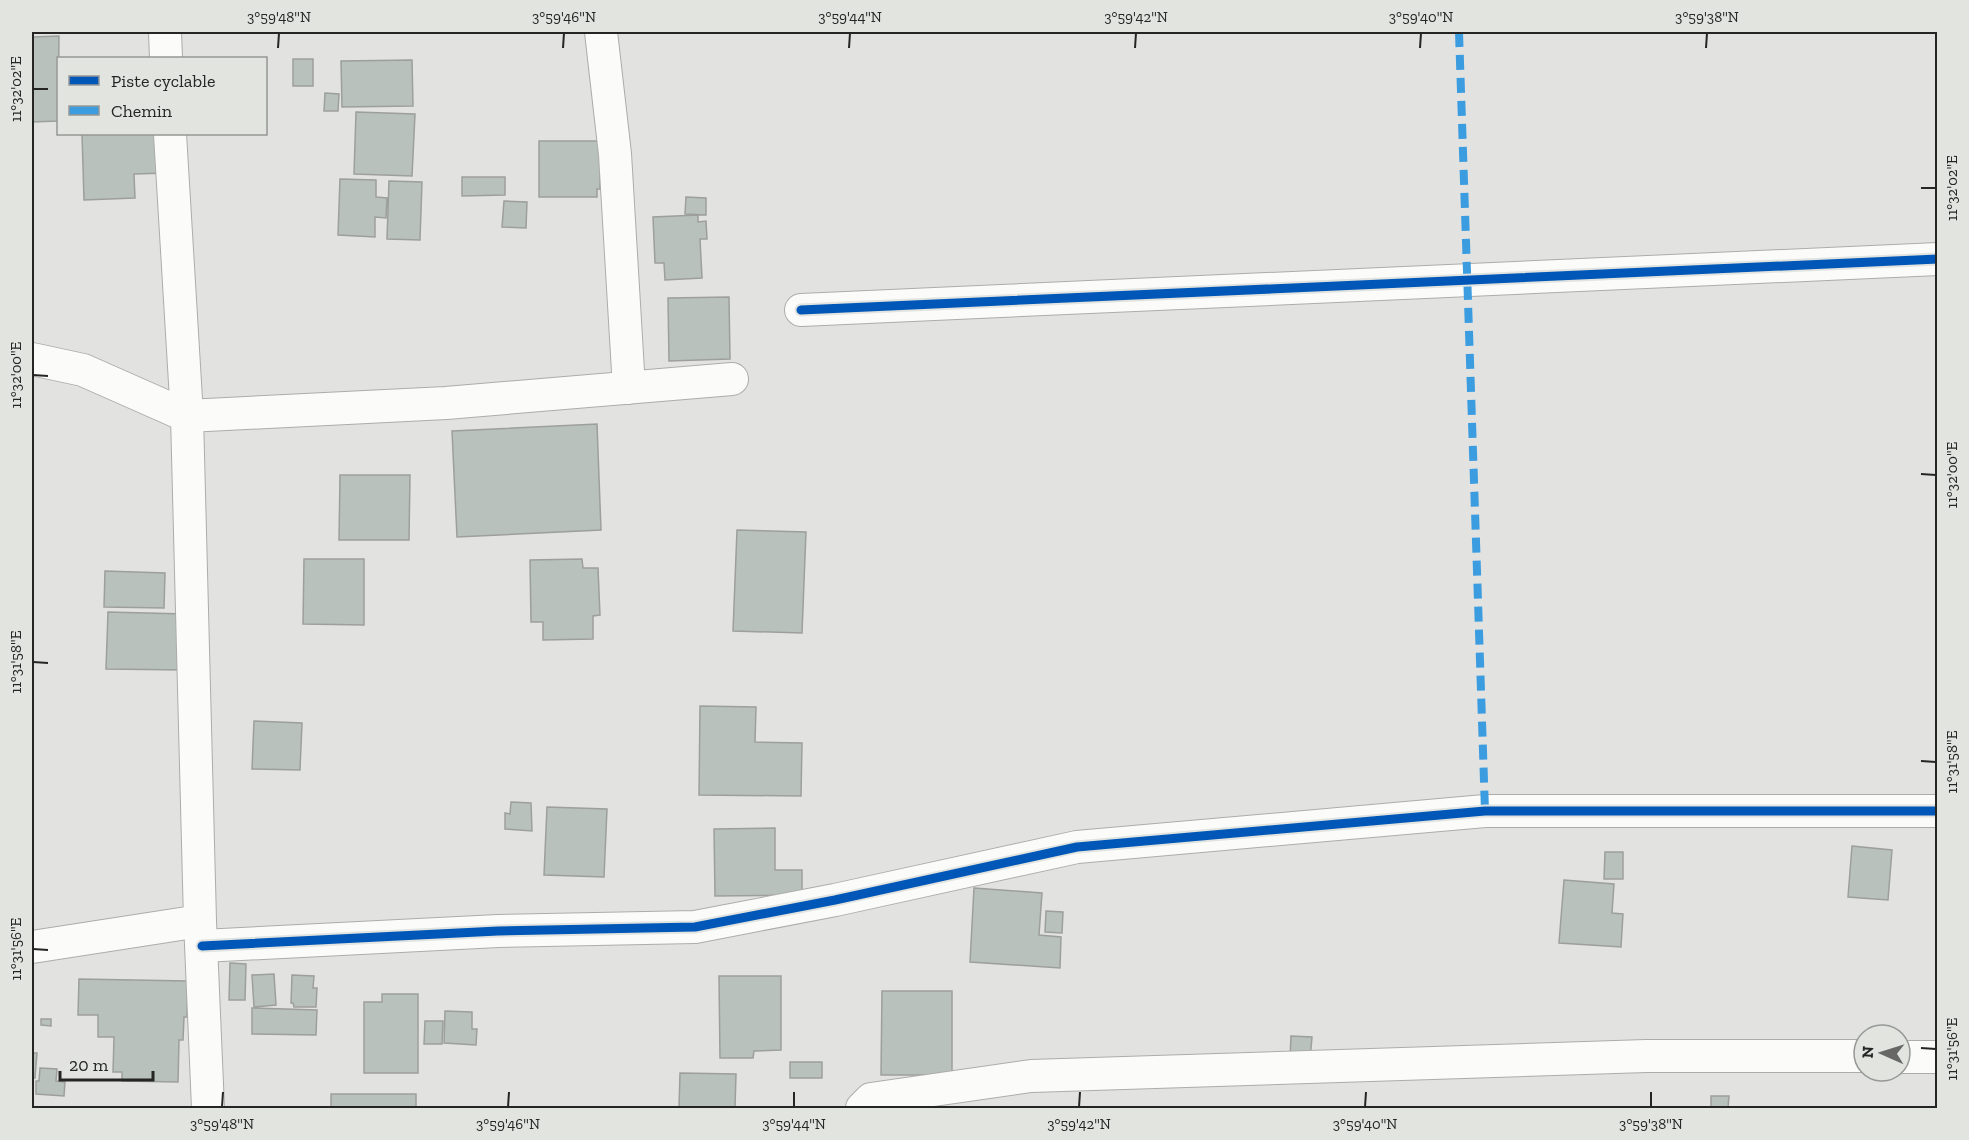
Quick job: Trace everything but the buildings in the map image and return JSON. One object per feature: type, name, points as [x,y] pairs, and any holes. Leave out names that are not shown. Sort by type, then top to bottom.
[{"type":"street","points":[[165,32],[166,57]]},
{"type":"street","points":[[601,32],[615,154],[630,388]]},
{"type":"street","points":[[171,135],[187,416],[208,1108]]},
{"type":"street","points":[[801,310],[1938,259]]},
{"type":"street","points":[[32,359],[83,370],[187,416],[446,403],[732,379]]},
{"type":"street","points":[[32,947],[201,934],[475,932],[695,927],[835,900],[1077,846],[1485,811],[1938,811]]},
{"type":"street","points":[[862,1108],[871,1099],[1031,1076],[1646,1056],[1852,1056]]},
{"type":"street","points":[[1912,1056],[1938,1057]]},
{"type":"marked path","points":[[1459,32],[1485,811]]},
{"type":"cycle path","points":[[801,310],[1938,259]]},
{"type":"cycle path","points":[[202,946],[498,931],[695,927],[835,900],[1077,847],[1485,811],[1938,811]]}]
